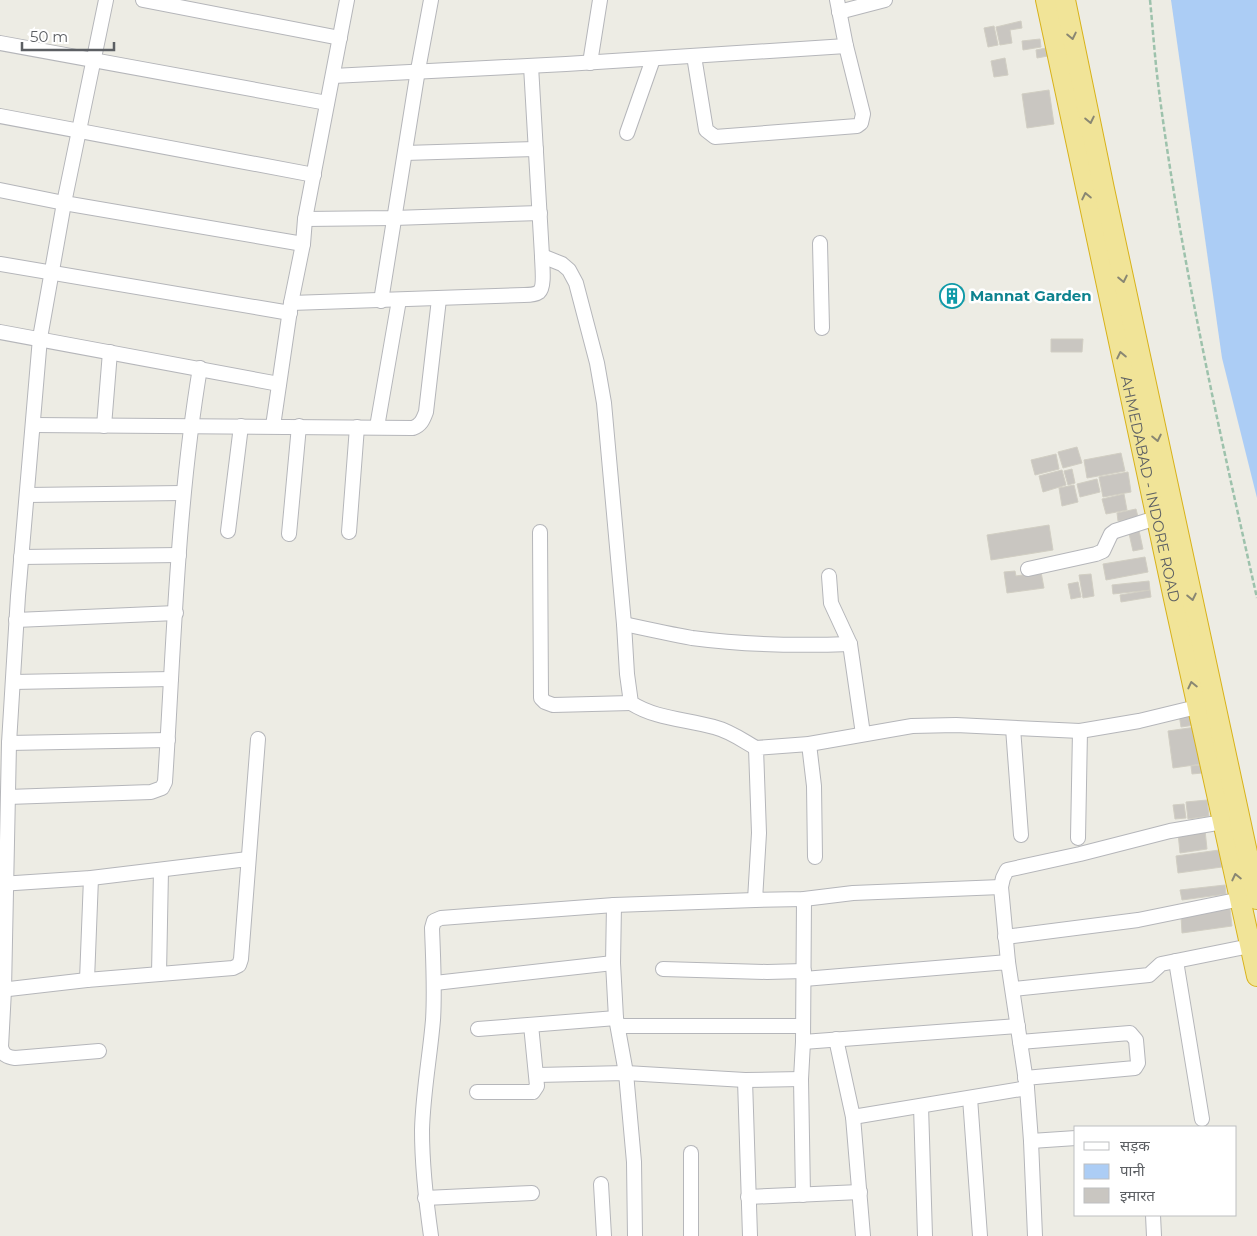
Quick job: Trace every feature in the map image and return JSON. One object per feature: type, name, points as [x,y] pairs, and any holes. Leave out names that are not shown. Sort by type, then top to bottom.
[{"type":"highway","name":"AHMEDABAD - INDORE ROAD","points":[[1046,0],[1156,518],[1206,704],[1223,822],[1249,899]]},
{"type":"highway","name":"AHMEDABAD - INDORE ROAD","points":[[1065,0],[1206,704],[1249,899],[1250,946],[1257,976]]},
{"type":"street","points":[[99,1051],[15,1058],[6,1056],[1,1047],[3,883],[9,743],[16,620],[40,338],[78,131],[106,0]]},
{"type":"street","points":[[143,0],[340,38]]},
{"type":"street","points":[[273,426],[290,308],[303,244],[305,219],[347,0]]},
{"type":"street","points":[[381,301],[431,0]]},
{"type":"street","points":[[590,63],[600,0]]},
{"type":"street","points":[[694,56],[706,130],[711,135],[720,137],[857,126],[863,118],[838,6],[885,0]]},
{"type":"street","points":[[0,43],[327,103]]},
{"type":"street","points":[[333,76],[418,70],[590,63],[846,46]]},
{"type":"street","points":[[627,133],[653,59]]},
{"type":"street","points":[[0,264],[290,308],[381,301],[534,294],[539,292],[542,287],[542,256],[531,66]]},
{"type":"street","points":[[0,116],[314,175]]},
{"type":"street","points":[[405,154],[536,149]]},
{"type":"street","points":[[0,190],[64,203],[303,244]]},
{"type":"street","points":[[305,219],[540,213]]},
{"type":"street","points":[[820,243],[822,328]]},
{"type":"street","points":[[542,256],[562,264],[569,270],[576,283],[598,362],[604,403],[631,703]]},
{"type":"street","points":[[34,425],[413,428],[422,421],[427,399],[439,299]]},
{"type":"street","points":[[377,427],[399,300]]},
{"type":"street","points":[[0,332],[279,384]]},
{"type":"street","points":[[104,426],[110,352]]},
{"type":"street","points":[[8,797],[152,792],[162,788],[165,782],[183,493],[200,368]]},
{"type":"street","points":[[228,531],[241,426]]},
{"type":"street","points":[[290,534],[299,426]]},
{"type":"street","points":[[349,532],[357,427]]},
{"type":"street","points":[[27,495],[183,493]]},
{"type":"street","points":[[1028,569],[1096,554],[1103,551],[1110,534],[1156,518]]},
{"type":"street","points":[[540,532],[541,698],[553,705],[631,703],[655,714],[721,729],[756,748],[809,744],[912,726],[956,725],[1080,731],[1139,721],[1206,704]]},
{"type":"street","points":[[21,557],[179,555]]},
{"type":"street","points":[[829,576],[831,603],[850,644],[863,734]]},
{"type":"street","points":[[16,620],[176,614]]},
{"type":"street","points":[[624,624],[691,638],[750,644],[798,646],[850,644]]},
{"type":"street","points":[[13,682],[171,679]]},
{"type":"street","points":[[1014,728],[1021,835]]},
{"type":"street","points":[[1078,838],[1080,731]]},
{"type":"street","points":[[2,990],[87,980],[233,968],[239,965],[258,739]]},
{"type":"street","points":[[9,743],[168,740]]},
{"type":"street","points":[[809,744],[814,786],[815,857]]},
{"type":"street","points":[[755,900],[759,832],[756,748]]},
{"type":"street","points":[[1035,1236],[1031,1141],[1026,1083],[1005,937],[1001,887],[1003,878],[1007,870],[1170,832],[1223,822]]},
{"type":"street","points":[[3,883],[91,878],[248,859]]},
{"type":"street","points":[[159,974],[161,870]]},
{"type":"street","points":[[87,980],[91,878]]},
{"type":"street","points":[[432,1236],[425,1198],[423,1114],[433,1020],[432,928],[434,921],[441,918],[614,905],[804,899],[854,893],[1001,887]]},
{"type":"street","points":[[803,1195],[801,1079],[804,899]]},
{"type":"street","points":[[1005,937],[1138,920],[1249,899]]},
{"type":"street","points":[[614,905],[613,963],[617,1022],[626,1073],[634,1162],[635,1236]]},
{"type":"street","points":[[1013,989],[1148,975],[1161,964],[1250,946]]},
{"type":"street","points":[[1176,961],[1202,1119]]},
{"type":"street","points":[[663,969],[804,975],[1008,962]]},
{"type":"street","points":[[434,983],[613,963]]},
{"type":"street","points":[[478,1029],[617,1022],[803,1026]]},
{"type":"street","points":[[477,1092],[533,1092],[537,1086],[531,1025]]},
{"type":"street","points":[[803,1042],[1018,1026]]},
{"type":"street","points":[[853,1117],[970,1098],[1026,1083],[1135,1068],[1138,1064],[1136,1040],[1130,1033],[1020,1042]]},
{"type":"street","points":[[836,1040],[853,1117],[863,1236]]},
{"type":"street","points":[[536,1075],[626,1073],[745,1080],[801,1079]]},
{"type":"street","points":[[745,1080],[750,1236]]},
{"type":"street","points":[[970,1098],[980,1236]]},
{"type":"street","points":[[921,1106],[925,1236]]},
{"type":"street","points":[[1031,1141],[1074,1138]]},
{"type":"street","points":[[691,1152],[691,1236]]},
{"type":"street","points":[[601,1184],[604,1236]]},
{"type":"street","points":[[748,1197],[860,1192]]},
{"type":"street","points":[[425,1198],[532,1193]]},
{"type":"street","points":[[1153,1216],[1154,1236]]},
{"type":"path","points":[[1150,0],[1159,90],[1184,245],[1221,435],[1257,598]]},
{"type":"water","points":[[1171,0],[1257,0],[1257,498],[1222,358]]},
{"type":"building","points":[[1021,21],[1022,28],[1010,30],[1012,43],[1000,45],[996,27]]},
{"type":"building","points":[[994,26],[998,45],[988,47],[984,28]]},
{"type":"building","points":[[1040,39],[1041,47],[1023,50],[1022,41]]},
{"type":"building","points":[[1046,48],[1048,56],[1037,58],[1036,50]]},
{"type":"building","points":[[1005,58],[1008,75],[994,77],[991,61]]},
{"type":"building","points":[[1049,90],[1054,124],[1027,128],[1022,94]]},
{"type":"building","name":"Mannat Garden","points":[[962,287],[965,301],[941,305],[939,291]]},
{"type":"building","points":[[1051,339],[1083,339],[1082,352],[1051,352]]},
{"type":"building","points":[[1077,447],[1082,463],[1063,468],[1058,452]]},
{"type":"building","points":[[1121,453],[1125,471],[1087,478],[1084,460]]},
{"type":"building","points":[[1056,454],[1059,469],[1035,475],[1031,460]]},
{"type":"building","points":[[1072,469],[1075,483],[1068,485],[1064,471]]},
{"type":"building","points":[[1062,470],[1066,485],[1043,492],[1039,476]]},
{"type":"building","points":[[1128,472],[1131,492],[1103,497],[1099,477]]},
{"type":"building","points":[[1097,479],[1100,492],[1080,497],[1077,484]]},
{"type":"building","points":[[1074,485],[1078,502],[1062,506],[1059,488]]},
{"type":"building","points":[[1124,494],[1127,510],[1106,514],[1102,499]]},
{"type":"building","points":[[1136,509],[1138,517],[1118,521],[1117,513]]},
{"type":"building","points":[[1049,525],[1053,550],[991,560],[987,535]]},
{"type":"building","points":[[1138,526],[1143,549],[1133,551],[1128,529]]},
{"type":"building","points":[[1145,557],[1148,572],[1106,580],[1103,564]]},
{"type":"building","points":[[1015,571],[1016,576],[1041,572],[1044,588],[1007,593],[1004,572]]},
{"type":"building","points":[[1091,574],[1094,596],[1083,598],[1079,575]]},
{"type":"building","points":[[1149,581],[1150,590],[1113,594],[1112,585]]},
{"type":"building","points":[[1078,582],[1081,597],[1071,599],[1068,584]]},
{"type":"building","points":[[1150,590],[1151,597],[1121,602],[1120,595]]},
{"type":"building","points":[[1194,712],[1195,725],[1181,727],[1179,714]]},
{"type":"building","points":[[1196,727],[1201,764],[1173,768],[1168,731]]},
{"type":"building","points":[[1201,765],[1202,773],[1192,774],[1191,766]]},
{"type":"building","points":[[1207,800],[1209,816],[1188,819],[1186,802]]},
{"type":"building","points":[[1184,804],[1186,818],[1175,819],[1173,805]]},
{"type":"building","points":[[1205,830],[1207,849],[1180,853],[1178,833]]},
{"type":"building","points":[[1219,850],[1222,867],[1178,873],[1176,856]]},
{"type":"building","points":[[1225,885],[1226,894],[1182,900],[1180,890]]},
{"type":"building","points":[[1230,909],[1232,926],[1182,933],[1181,916]]},
{"type":"place","name":"Mannat Garden","points":[[952,296]]}]
